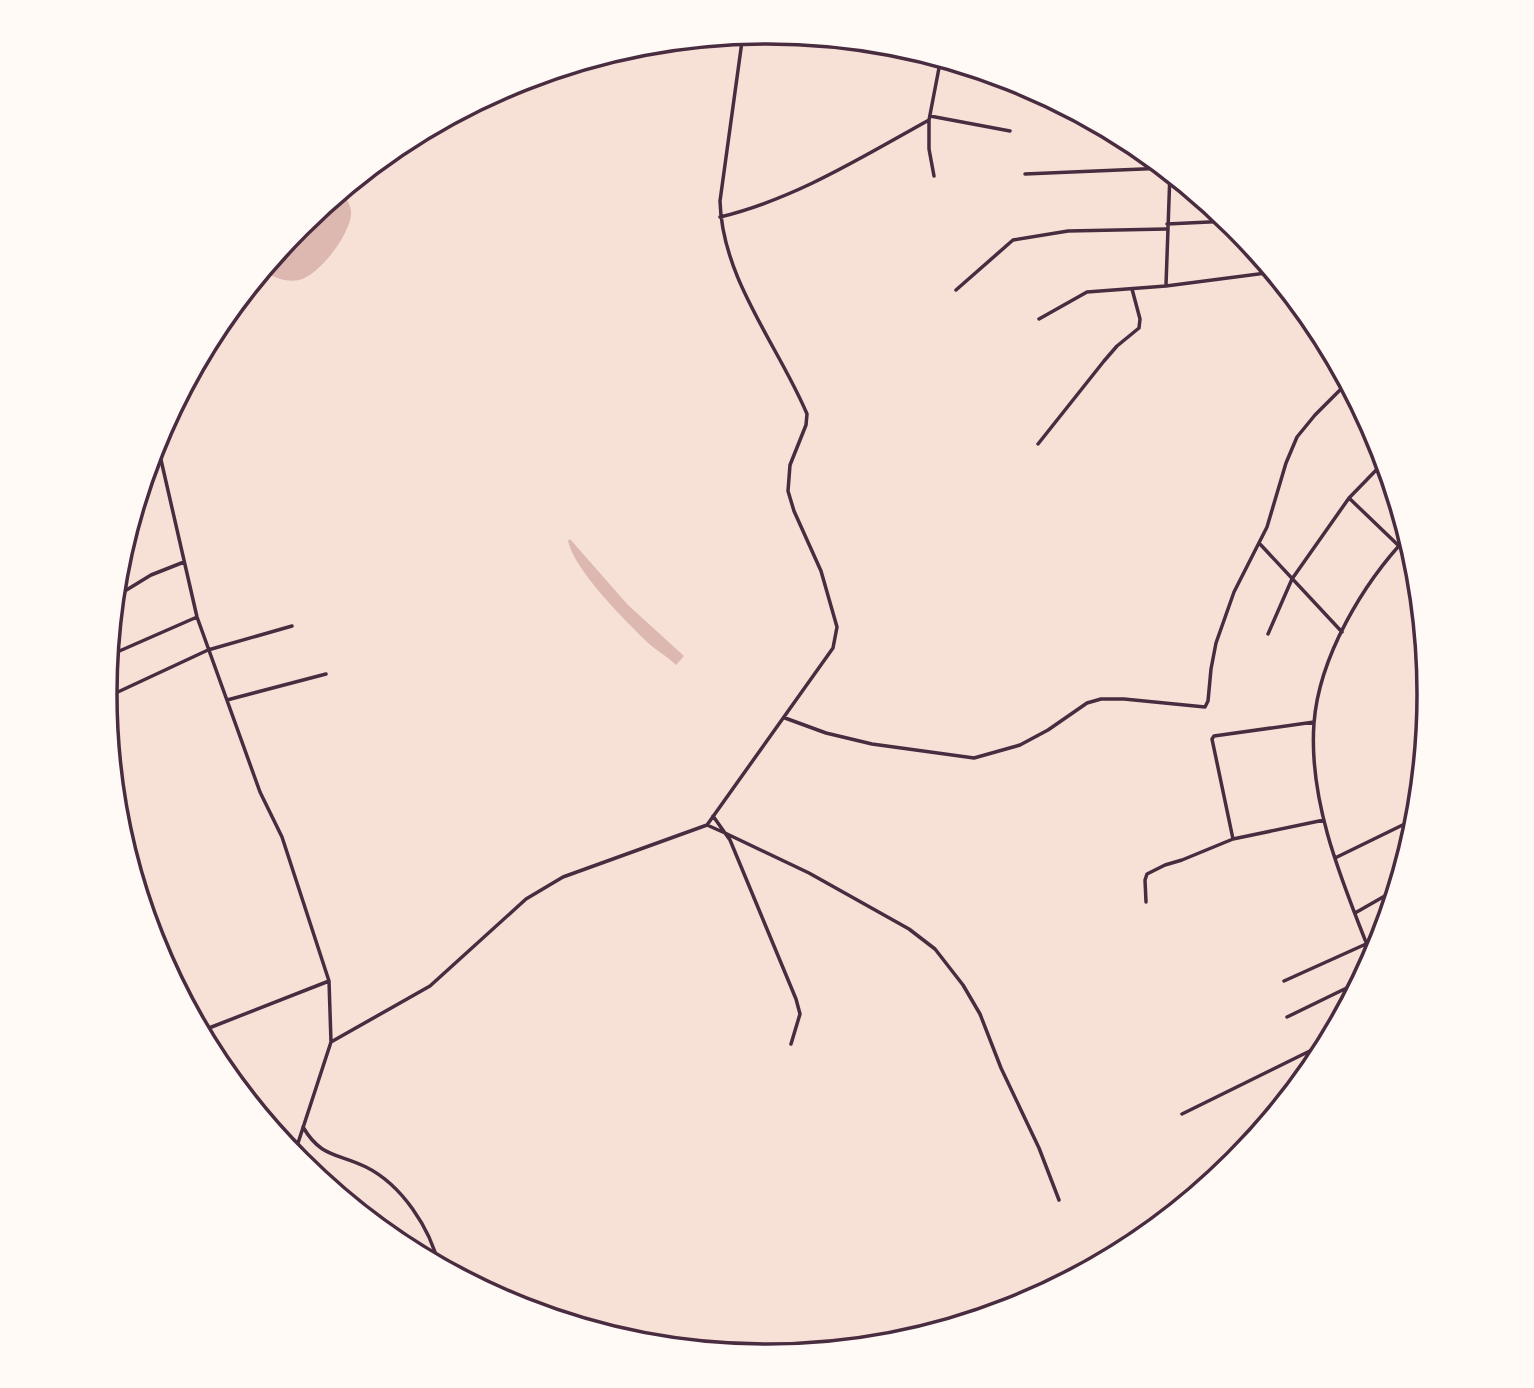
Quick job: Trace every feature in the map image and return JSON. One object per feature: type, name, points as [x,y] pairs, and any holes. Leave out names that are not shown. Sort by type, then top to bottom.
[{"type":"street","points":[[331,1042],[430,986],[526,899],[548,885],[563,877],[707,825],[833,648],[837,627],[821,571],[788,491],[790,465],[806,425],[807,414],[740,284],[720,217],[742,45]]},
{"type":"street","points":[[934,176],[929,149],[930,118],[939,67]]},
{"type":"street","points":[[720,217],[744,211],[814,183],[930,118],[1010,131]]},
{"type":"street","points":[[1026,174],[1150,169]]},
{"type":"street","points":[[1166,286],[1169,183]]},
{"type":"street","points":[[956,290],[1013,240],[1068,230],[1215,222]]},
{"type":"street","points":[[1039,318],[1087,292],[1166,286],[1263,273]]},
{"type":"street","points":[[1038,444],[1117,346],[1139,328],[1140,319],[1132,289]]},
{"type":"street","points":[[785,718],[826,733],[872,744],[974,758],[1020,745],[1048,730],[1087,703],[1101,699],[1205,707],[1216,642],[1234,592],[1267,527],[1286,463],[1297,437],[1341,389]]},
{"type":"street","points":[[161,459],[197,617],[260,792],[282,837],[329,981],[331,1042],[298,1143]]},
{"type":"street","points":[[1268,634],[1292,579],[1349,498],[1377,469]]},
{"type":"street","points":[[1349,498],[1399,543]]},
{"type":"street","points":[[1259,543],[1342,632]]},
{"type":"street","points":[[1284,981],[1366,944],[1324,820],[1315,769],[1314,722],[1325,670],[1349,614],[1400,545]]},
{"type":"street","points":[[125,590],[150,575],[184,562]]},
{"type":"street","points":[[118,652],[197,617]]},
{"type":"street","points":[[117,692],[208,650],[292,626]]},
{"type":"street","points":[[227,700],[326,674]]},
{"type":"street","points":[[1233,839],[1212,739],[1214,736],[1314,722]]},
{"type":"street","points":[[713,816],[730,839],[796,999],[800,1014],[791,1044]]},
{"type":"street","points":[[1146,902],[1147,874],[1165,865],[1233,839],[1324,820]]},
{"type":"street","points":[[1335,858],[1404,824]]},
{"type":"street","points":[[707,825],[809,873],[909,929],[936,949],[963,985],[980,1014],[1059,1200]]},
{"type":"street","points":[[1355,913],[1385,896]]},
{"type":"street","points":[[209,1028],[329,981]]},
{"type":"street","points":[[1287,1017],[1347,988]]},
{"type":"street","points":[[1182,1114],[1311,1051]]},
{"type":"street","points":[[303,1127],[320,1149],[384,1177],[398,1192],[426,1233],[433,1252]]},
{"type":"shaded area","points":[[346,199],[351,211],[347,230],[325,261],[299,280],[290,281],[270,275],[307,234]]},
{"type":"shaded area","points":[[570,539],[628,605],[684,656],[676,665],[646,641],[601,594],[572,553],[568,541]]}]
